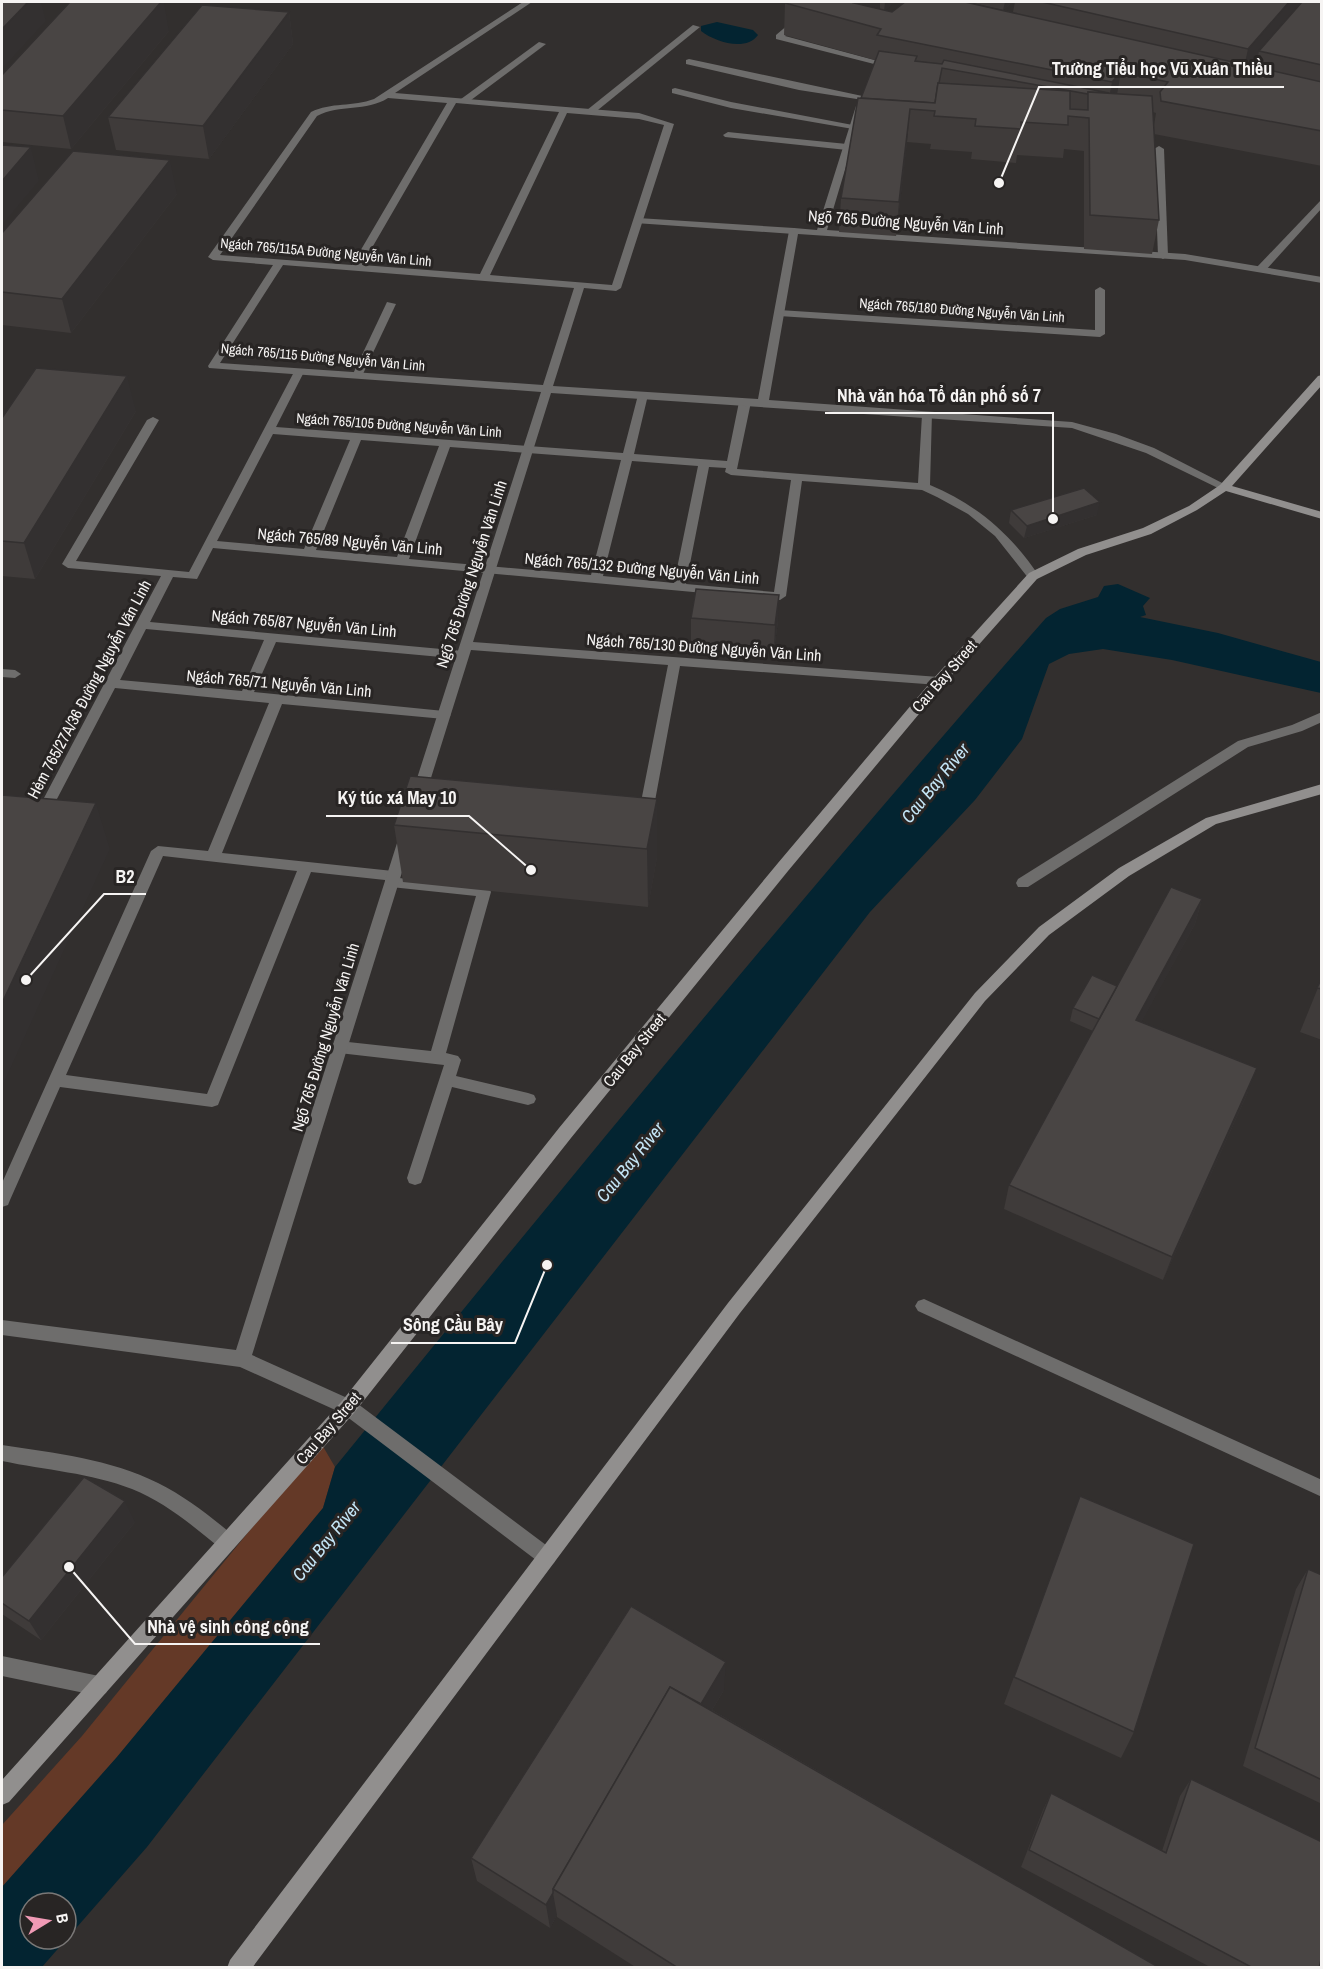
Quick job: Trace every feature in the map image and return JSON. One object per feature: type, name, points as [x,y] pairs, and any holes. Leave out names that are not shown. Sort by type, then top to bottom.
[{"type":"street","points":[[388,94],[528,2]]},
{"type":"street","points":[[819,2],[779,37],[873,67]]},
{"type":"street","points":[[590,112],[696,27]]},
{"type":"street","points":[[464,101],[542,44]]},
{"type":"street","points":[[689,62],[799,87],[864,93],[821,232]]},
{"type":"street","points":[[675,91],[753,110],[853,126]]},
{"type":"street","points":[[388,94],[639,116],[669,124],[638,221],[794,231]]},
{"type":"street","name":"Ngách 765/115A Đường Nguyễn Văn Linh","points":[[388,94],[363,107],[327,108],[314,114],[213,257],[616,288],[638,221]]},
{"type":"street","points":[[355,268],[453,100]]},
{"type":"street","points":[[483,278],[564,110]]},
{"type":"street","points":[[728,135],[847,147]]},
{"type":"street","points":[[1159,149],[1163,256]]},
{"type":"street","points":[[1261,269],[1322,202]]},
{"type":"street","name":"Ngõ 765 Đường Nguyễn Văn Linh","points":[[763,403],[794,231],[1163,256],[1322,280]]},
{"type":"street","name":"Ngách 765/115 Đường Nguyễn Văn Linh","points":[[279,263],[213,366],[547,389]]},
{"type":"street","points":[[580,285],[547,389],[1072,425],[1105,432],[1144,447],[1224,487],[1322,516]]},
{"type":"street","name":"Ngách 765/180 Đường Nguyễn Văn Linh","points":[[779,313],[1100,334],[1100,290]]},
{"type":"street","points":[[357,376],[391,304]]},
{"type":"street","name":"Hẻm 765/27A/36 Đường Nguyễn Văn Linh","points":[[29,822],[38,823],[169,573],[193,576],[299,372]]},
{"type":"street","name":"Cau Bay Street","points":[[2,1795],[348,1407],[565,1133],[939,681],[1034,576],[1082,552],[1147,531],[1193,508],[1224,487],[1322,378]]},
{"type":"street","name":"Ngõ 765 Đường Nguyễn Văn Linh","points":[[242,1359],[547,389]]},
{"type":"street","points":[[596,581],[643,395]]},
{"type":"street","points":[[731,465],[745,402]]},
{"type":"street","points":[[924,487],[928,415]]},
{"type":"street","points":[[153,420],[68,564],[169,573]]},
{"type":"street","name":"Ngách 765/105 Đường Nguyễn Văn Linh","points":[[268,430],[731,465],[731,472],[797,478]]},
{"type":"street","points":[[308,554],[357,436]]},
{"type":"street","points":[[401,563],[446,444]]},
{"type":"street","points":[[679,588],[704,464]]},
{"type":"street","points":[[797,478],[924,487],[953,498],[978,513],[1021,556],[1034,576]]},
{"type":"street","name":"Ngách 765/132 Đường Nguyễn Văn Linh","points":[[490,571],[780,596],[797,478]]},
{"type":"street","name":"Ngách 765/89 Nguyễn Văn Linh","points":[[208,544],[490,571]]},
{"type":"street","name":"Ngách 765/87 Nguyễn Văn Linh","points":[[142,624],[272,637],[464,651]]},
{"type":"street","points":[[246,696],[272,637]]},
{"type":"street","name":"Ngách 765/130 Đường Nguyễn Văn Linh","points":[[464,651],[675,662],[939,681]]},
{"type":"street","points":[[641,835],[675,662]]},
{"type":"street","name":"Ngách 765/71 Nguyễn Văn Linh","points":[[111,683],[444,715]]},
{"type":"street","points":[[213,857],[277,700]]},
{"type":"street","points":[[1023,883],[1243,744],[1297,728],[1322,716]]},
{"type":"street","points":[[238,1968],[734,1308],[980,997],[1044,931],[1124,872],[1211,822],[1322,789]]},
{"type":"street","points":[[2,1200],[158,851],[306,867],[484,892],[437,1058]]},
{"type":"street","points":[[56,1080],[212,1101],[306,867]]},
{"type":"street","points":[[339,1047],[453,1060],[415,1178]]},
{"type":"street","points":[[447,1080],[528,1099]]},
{"type":"street","points":[[924,1306],[1322,1489]]},
{"type":"street","points":[[2,1328],[242,1359],[348,1407],[548,1557]]},
{"type":"street","points":[[2,1453],[62,1463],[126,1478],[180,1505],[227,1542]]},
{"type":"street","points":[[2,1666],[99,1686]]},
{"type":"shaded area","points":[[321,1443],[335,1467],[323,1508],[117,1757],[2,1887],[2,1825],[82,1736]]},
{"type":"water","points":[[717,22],[753,30],[758,35],[753,40],[738,44],[722,42],[701,31],[701,26]]},
{"type":"water","name":"Cau Bay River","points":[[1118,584],[1150,598],[1143,606],[1146,615],[1140,617],[1218,633],[1321,662],[1321,693],[1172,660],[1103,649],[1069,654],[1049,664],[1022,739],[975,800],[870,912],[147,1847],[78,1926],[78,1891],[18,1891],[18,1951],[56,1951],[42,1967],[2,1968],[2,1887],[117,1757],[323,1508],[335,1467],[686,1039],[1046,618],[1060,609],[1098,597],[1104,586]]},
{"type":"building","points":[[2,2],[28,2],[2,29]]},
{"type":"building","points":[[70,2],[161,2],[63,116],[2,110],[2,75]]},
{"type":"building","points":[[856,2],[854,3],[892,12],[905,2],[965,2],[1322,82],[1322,131],[1161,101],[1160,92],[1168,82],[1121,72],[1112,82],[877,35],[881,29],[785,3]]},
{"type":"building","points":[[1042,2],[1289,2],[1248,49]]},
{"type":"building","points":[[1302,2],[1322,2],[1322,65],[1259,51]]},
{"type":"building","points":[[202,5],[289,12],[203,126],[108,117]]},
{"type":"building","points":[[879,51],[917,56],[915,61],[942,64],[944,60],[1109,93],[1088,92],[1088,94],[942,68],[935,103],[861,98]]},
{"type":"building","points":[[938,83],[1070,91],[1070,109],[1088,110],[1088,92],[1152,96],[1159,220],[1090,215],[1089,118],[1068,116],[1068,125],[1021,122],[1021,129],[975,126],[976,119],[934,116],[935,111],[910,109],[899,202],[841,198],[858,98],[935,103]]},
{"type":"building","points":[[2,145],[31,147],[2,181]]},
{"type":"building","points":[[73,151],[170,160],[62,299],[2,292],[2,233]]},
{"type":"building","points":[[36,368],[127,376],[24,543],[2,541],[2,418]]},
{"type":"building","points":[[1084,488],[1100,502],[1027,526],[1011,510]]},
{"type":"building","points":[[696,589],[779,595],[775,625],[691,618]]},
{"type":"building","points":[[410,776],[657,799],[647,849],[394,825]]},
{"type":"building","points":[[2,795],[96,803],[2,1003]]},
{"type":"building","points":[[1171,887],[1202,899],[1136,1020],[1257,1068],[1172,1257],[1009,1185]]},
{"type":"building","points":[[1092,975],[1117,986],[1099,1019],[1073,1008]]},
{"type":"building","points":[[1322,978],[1322,989],[1317,988]]},
{"type":"building","points":[[84,1477],[125,1501],[29,1621],[2,1603],[2,1577]]},
{"type":"building","points":[[1080,1496],[1194,1544],[1134,1732],[1014,1677]]},
{"type":"building","points":[[1308,1569],[1322,1575],[1322,1780],[1255,1748]]},
{"type":"building","points":[[631,1606],[726,1662],[701,1704],[670,1687],[553,1889],[546,1905],[471,1858]]},
{"type":"building","points":[[670,1687],[1160,1968],[678,1968],[553,1889]]},
{"type":"building","points":[[1191,1779],[1322,1842],[1322,1956],[1319,1968],[1253,1968],[1029,1850],[1051,1793],[1166,1853]]},
{"type":"place","name":"Trường Tiểu học Vũ Xuân Thiều","points":[[999,183]]},
{"type":"place","name":"Nhà văn hóa Tổ dân phố số 7","points":[[1053,519]]},
{"type":"place","name":"Ký túc xá May 10","points":[[531,870]]},
{"type":"place","name":"B2","points":[[26,980]]},
{"type":"place","name":"Sông Cầu Bây","points":[[547,1265]]},
{"type":"place","name":"Nhà vệ sinh công cộng","points":[[69,1567]]}]
